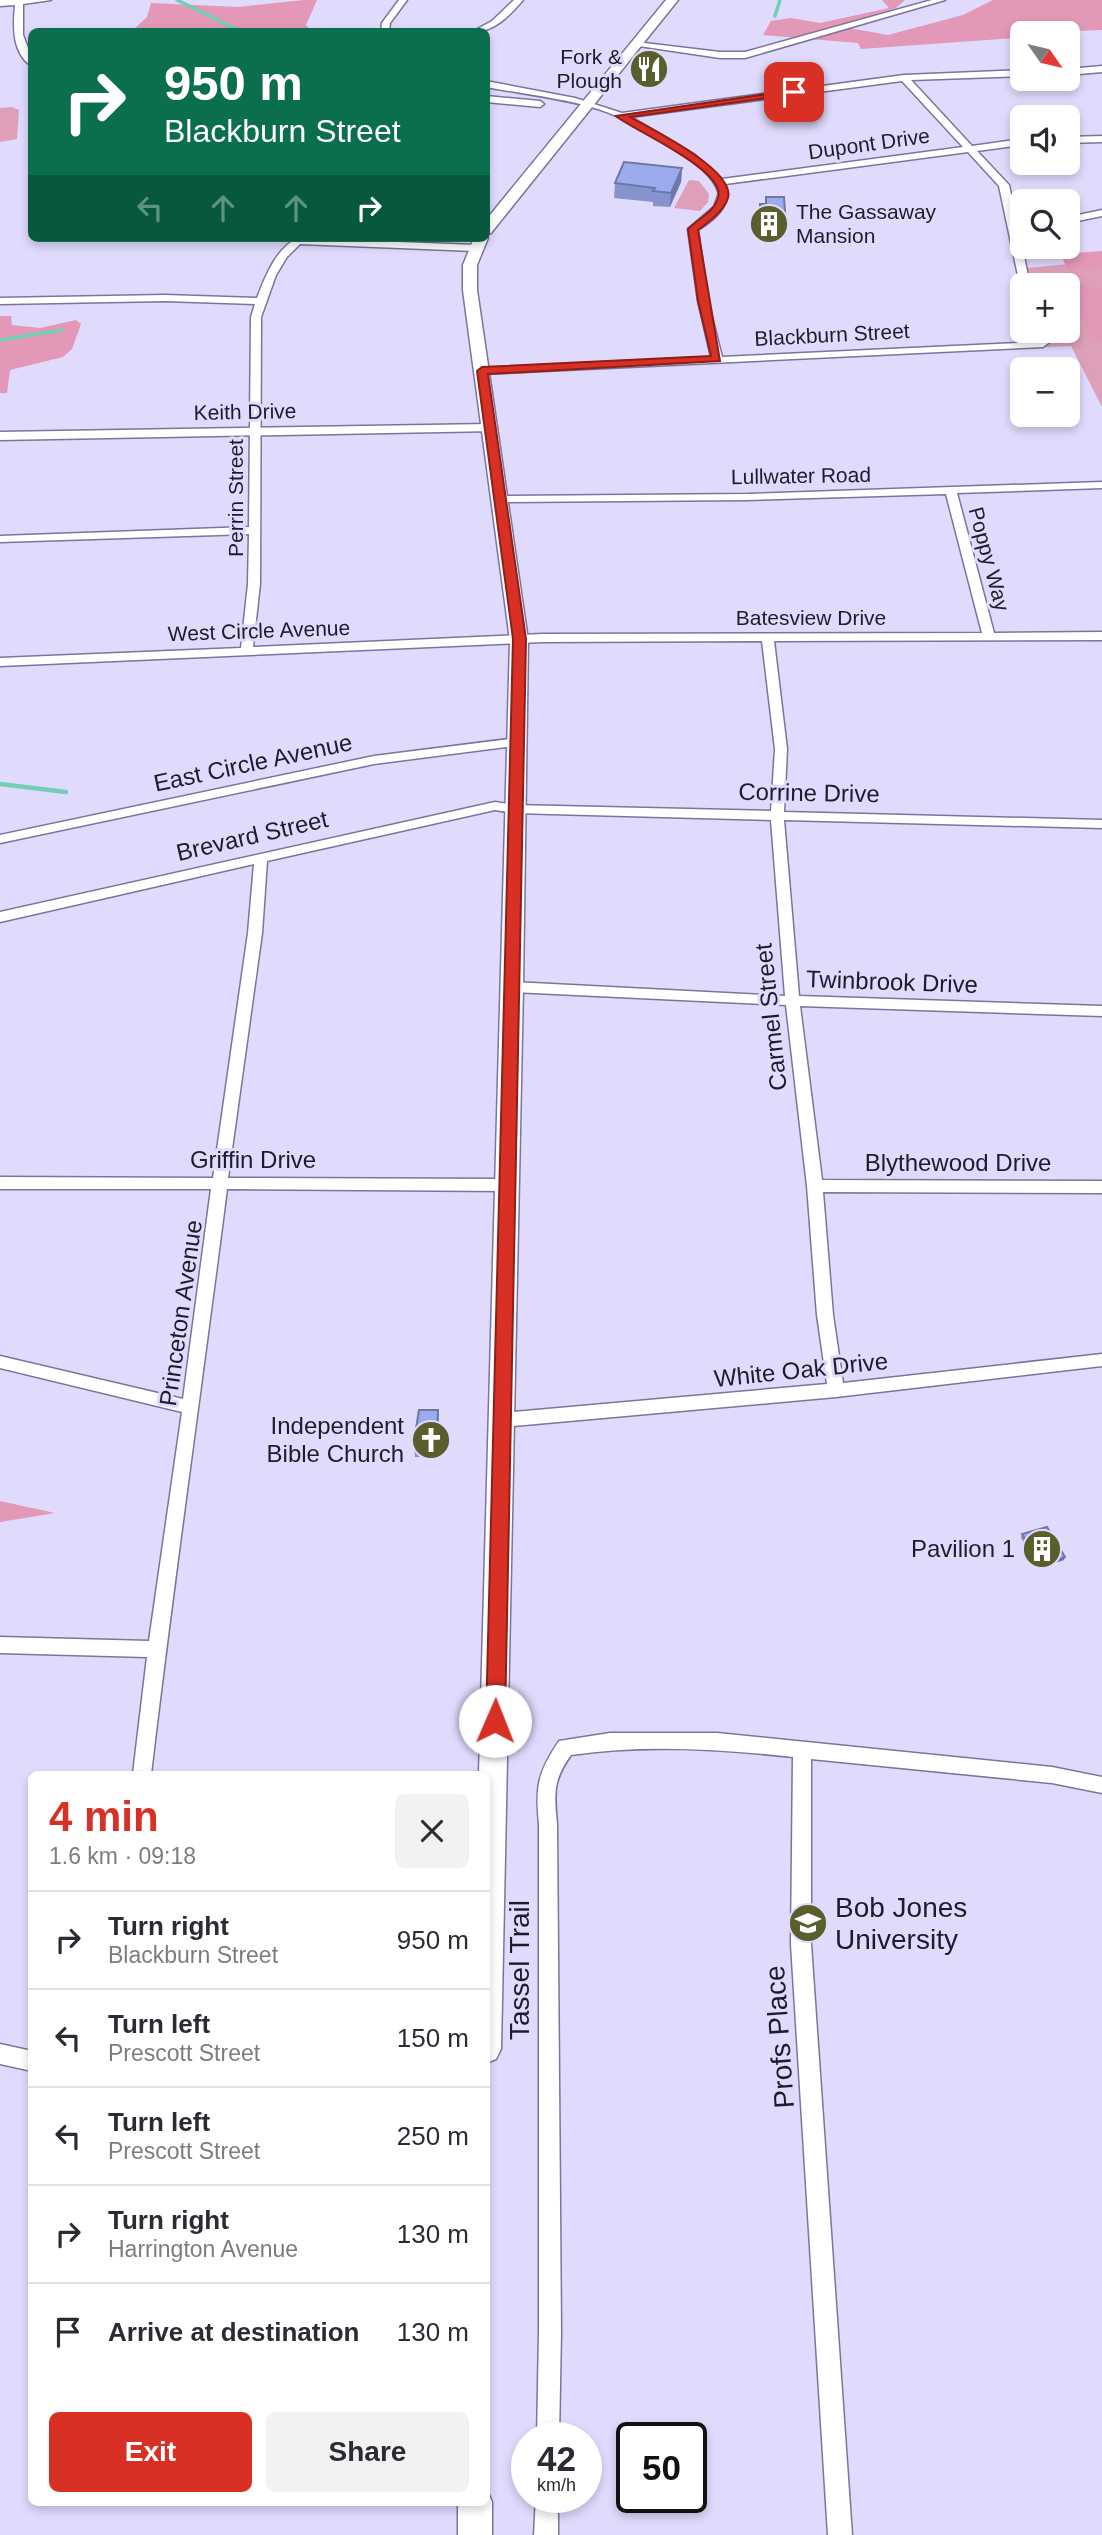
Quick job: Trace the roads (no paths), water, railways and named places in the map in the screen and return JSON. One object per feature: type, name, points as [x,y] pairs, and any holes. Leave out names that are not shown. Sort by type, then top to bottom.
[{"type":"main road","points":[[490,225],[672,0]]},
{"type":"main road","points":[[478,243],[469,272],[519,639],[490,1901]]},
{"type":"main road","points":[[475,2506],[475,2535]]},
{"type":"street","points":[[0,4],[47,0]]},
{"type":"street","points":[[385,28],[386,23],[403,0]]},
{"type":"street","points":[[484,28],[495,23],[519,0]]},
{"type":"street","points":[[636,45],[720,55],[745,55],[941,0]]},
{"type":"street","points":[[19,2],[17,16],[22,49],[28,61]]},
{"type":"street","points":[[1080,71],[1102,69]]},
{"type":"street","points":[[620,116],[904,78],[1010,74]]},
{"type":"street","points":[[904,78],[1004,185],[1010,201]]},
{"type":"street","points":[[490,85],[587,105],[620,116],[692,157],[721,182],[724,195],[722,201],[710,216],[693,229],[703,301],[717,359]]},
{"type":"street","points":[[490,99],[568,106],[587,105]]},
{"type":"street","points":[[1080,140],[1102,139]]},
{"type":"street","name":"Dupont Drive","points":[[721,182],[1010,143]]},
{"type":"street","points":[[1080,218],[1102,213]]},
{"type":"street","name":"Perrin Street","points":[[247,651],[254,584],[256,317],[260,302],[286,251],[297,242]]},
{"type":"street","name":"Perrin Street","points":[[388,242],[478,243]]},
{"type":"street","points":[[81,302],[99,299],[242,299],[260,302]]},
{"type":"street","points":[[0,301],[242,305],[260,302]]},
{"type":"street","name":"Blackburn Street","points":[[482,371],[1042,343]]},
{"type":"street","name":"Keith Drive","points":[[0,436],[490,428]]},
{"type":"street","name":"Lullwater Road","points":[[501,499],[951,491],[1102,485]]},
{"type":"street","name":"Poppy Way","points":[[951,491],[989,637]]},
{"type":"street","points":[[0,539],[255,530]]},
{"type":"street","name":"Batesview Drive","points":[[519,639],[1102,636]]},
{"type":"street","name":"Carmel Street","points":[[768,638],[781,749],[777,816],[793,1001],[815,1186],[825,1315],[836,1391]]},
{"type":"street","name":"West Circle Avenue","points":[[0,662],[519,639]]},
{"type":"street","name":"East Circle Avenue","points":[[0,839],[374,760],[517,741]]},
{"type":"street","name":"Brevard Street","points":[[0,917],[488,807],[514,809]]},
{"type":"street","name":"Corrine Drive","points":[[514,809],[1102,824]]},
{"type":"street","name":"Princeton Avenue","points":[[142,1771],[156,1649],[191,1407],[239,1036],[256,933],[261,858]]},
{"type":"street","name":"Twinbrook Drive","points":[[513,986],[793,1001],[1102,1012]]},
{"type":"street","name":"Griffin Drive","points":[[0,1183],[507,1185]]},
{"type":"street","name":"Blythewood Drive","points":[[815,1186],[1102,1187]]},
{"type":"street","name":"White Oak Drive","points":[[503,1420],[836,1391],[1102,1360]]},
{"type":"street","points":[[0,1362],[191,1407]]},
{"type":"street","points":[[0,1645],[156,1649]]},
{"type":"street","name":"Tassel Trail","points":[[548,2422],[548,1824],[544,1788],[547,1773],[566,1747],[610,1741],[716,1741],[802,1752]]},
{"type":"street","points":[[802,1752],[1052,1775],[1102,1785]]},
{"type":"street","name":"Profs Place","points":[[802,1752],[801,1944],[840,2535]]},
{"type":"street","points":[[0,2054],[28,2060]]},
{"type":"street","points":[[546,2535],[547,2513]]},
{"type":"waterway","points":[[177,0],[234,28]]},
{"type":"waterway","points":[[775,16],[780,0]]},
{"type":"waterway","points":[[0,340],[62,330]]},
{"type":"waterway","points":[[0,784],[66,792]]},
{"type":"place","name":"Fork & Plough","points":[[649,69]]},
{"type":"place","name":"The Gassaway Mansion","points":[[769,224]]},
{"type":"place","name":"Independent Bible Church","points":[[431,1440]]},
{"type":"place","name":"Pavilion 1","points":[[1042,1549]]},
{"type":"place","name":"Bob Jones University","points":[[808,1923]]}]
